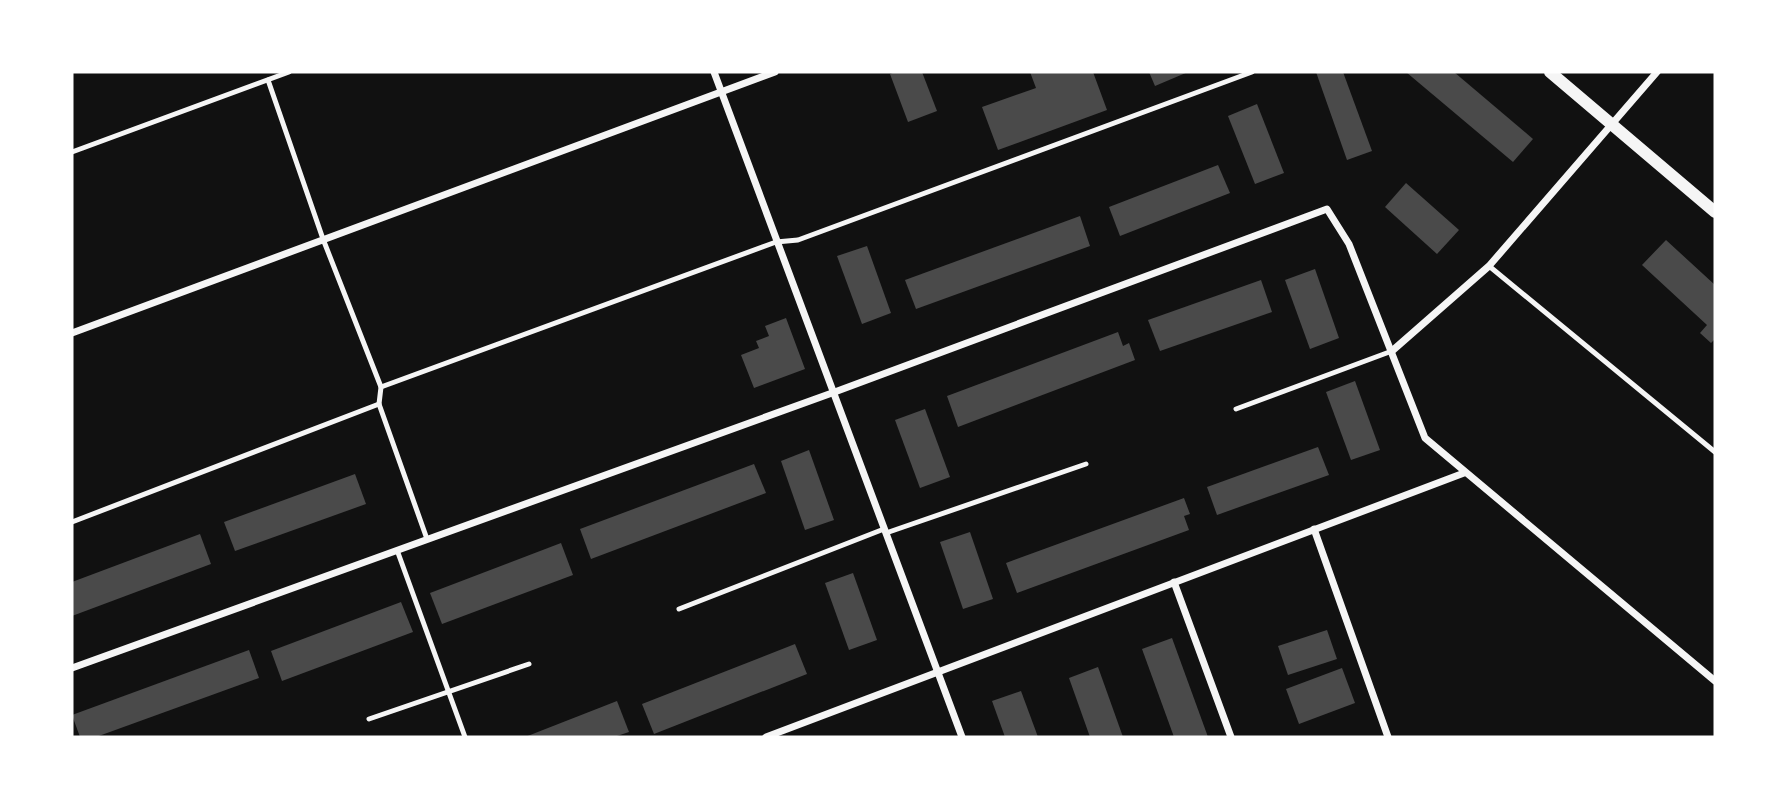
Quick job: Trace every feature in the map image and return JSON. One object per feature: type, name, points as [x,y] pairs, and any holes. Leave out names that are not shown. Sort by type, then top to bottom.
[{"type":"street","points":[[714,72],[962,737]]},
{"type":"street","points":[[72,333],[775,72]]},
{"type":"street","points":[[1550,72],[1715,212]]},
{"type":"street","points":[[1392,351],[1489,266],[1657,72]]},
{"type":"street","points":[[72,668],[832,393],[1326,209],[1349,244],[1425,438],[1715,681]]},
{"type":"street","points":[[765,737],[1464,473]]},
{"type":"street","points":[[1314,529],[1388,737]]},
{"type":"street","points":[[1174,582],[1231,737]]},
{"type":"lane","points":[[72,152],[289,72]]},
{"type":"lane","points":[[381,387],[776,243],[798,240],[1252,72]]},
{"type":"lane","points":[[268,80],[323,239],[381,387],[379,404],[427,539]]},
{"type":"lane","points":[[1489,266],[1715,452]]},
{"type":"lane","points":[[1236,409],[1392,351]]},
{"type":"lane","points":[[72,522],[379,404]]},
{"type":"lane","points":[[679,608],[885,531],[1086,464]]},
{"type":"lane","points":[[397,550],[465,737]]},
{"type":"lane","points":[[369,719],[529,664]]},
{"type":"building","points":[[922,72],[937,111],[908,122],[890,74]]},
{"type":"building","points":[[1030,72],[1093,72],[1107,110],[998,150],[982,107],[1036,88]]},
{"type":"building","points":[[1149,72],[1188,72],[1155,86]]},
{"type":"building","points":[[1316,72],[1343,72],[1372,151],[1347,160]]},
{"type":"building","points":[[1406,72],[1454,72],[1533,139],[1513,162]]},
{"type":"building","points":[[1257,104],[1284,173],[1255,184],[1228,116]]},
{"type":"building","points":[[1218,165],[1230,193],[1120,236],[1109,207]]},
{"type":"building","points":[[1406,183],[1459,230],[1437,254],[1385,207]]},
{"type":"building","points":[[1080,216],[1090,246],[916,309],[905,280]]},
{"type":"building","points":[[1666,240],[1715,285],[1715,339],[1711,343],[1700,333],[1707,325],[1642,265]]},
{"type":"building","points":[[867,246],[891,313],[862,324],[837,256]]},
{"type":"building","points":[[1315,269],[1339,338],[1310,349],[1285,280]]},
{"type":"building","points":[[1261,280],[1272,312],[1160,351],[1148,320]]},
{"type":"building","points":[[786,318],[805,369],[754,388],[741,355],[759,348],[756,341],[769,336],[765,326]]},
{"type":"building","points":[[1118,332],[1123,346],[1129,343],[1135,360],[958,427],[947,396]]},
{"type":"building","points":[[1355,381],[1380,450],[1351,460],[1326,392]]},
{"type":"building","points":[[925,409],[950,477],[920,488],[895,420]]},
{"type":"building","points":[[1318,447],[1329,475],[1217,515],[1207,487]]},
{"type":"building","points":[[809,450],[834,520],[805,530],[781,461]]},
{"type":"building","points":[[754,464],[766,493],[591,559],[580,529]]},
{"type":"building","points":[[355,474],[366,504],[235,551],[224,522]]},
{"type":"building","points":[[1184,498],[1190,514],[1184,516],[1189,530],[1017,593],[1006,563]]},
{"type":"building","points":[[970,532],[993,599],[963,609],[940,542]]},
{"type":"building","points":[[200,534],[211,564],[72,616],[72,582]]},
{"type":"building","points":[[561,543],[573,575],[442,624],[430,593]]},
{"type":"building","points":[[853,573],[877,640],[849,650],[825,583]]},
{"type":"building","points":[[401,602],[413,632],[282,681],[271,651]]},
{"type":"building","points":[[1327,630],[1337,659],[1288,675],[1278,646]]},
{"type":"building","points":[[1172,638],[1208,737],[1174,737],[1142,649]]},
{"type":"building","points":[[795,644],[807,674],[654,734],[642,704]]},
{"type":"building","points":[[249,650],[259,678],[96,737],[80,737],[72,715]]},
{"type":"building","points":[[1098,667],[1123,737],[1090,737],[1069,678]]},
{"type":"building","points":[[1342,668],[1355,703],[1299,724],[1286,689]]},
{"type":"building","points":[[1021,691],[1038,737],[1005,737],[992,701]]},
{"type":"building","points":[[617,701],[629,732],[614,737],[525,737]]}]
